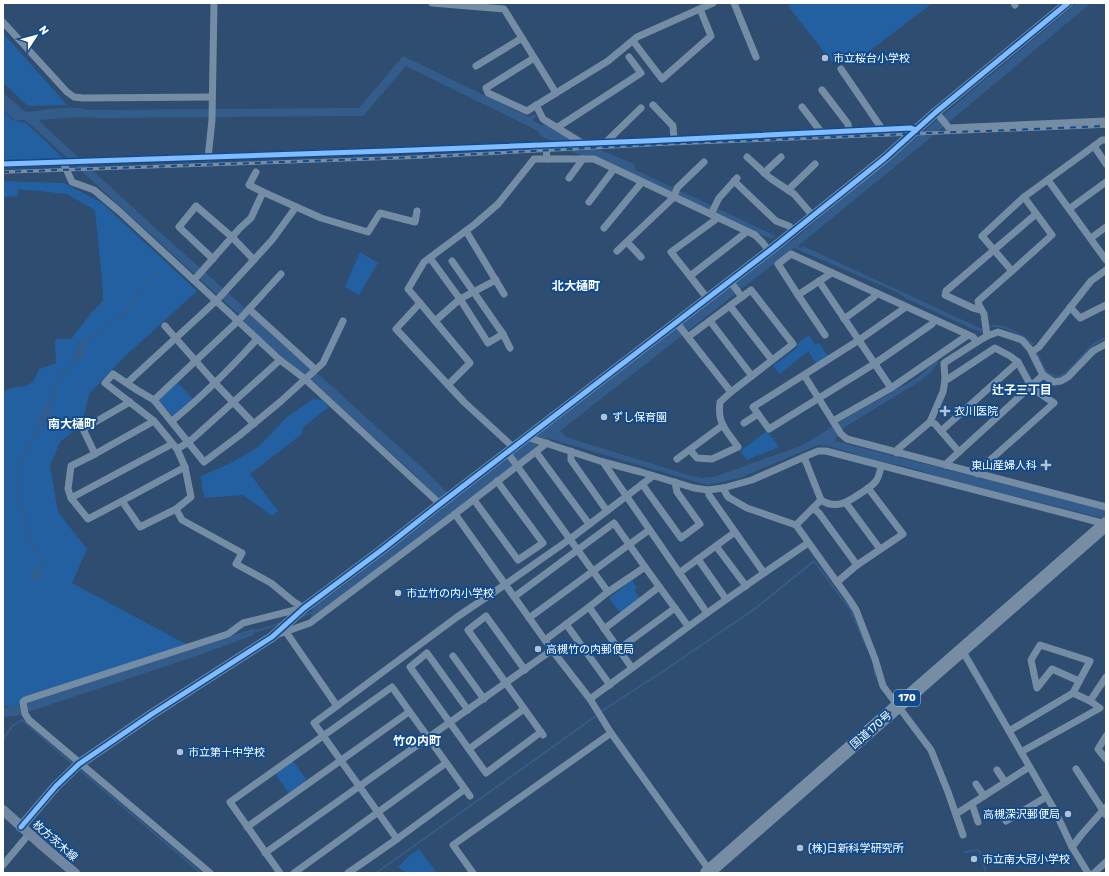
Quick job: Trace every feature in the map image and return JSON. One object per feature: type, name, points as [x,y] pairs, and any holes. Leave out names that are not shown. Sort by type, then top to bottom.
[{"type":"highway","name":"国道170号","points":[[710,872],[1106,524]]},
{"type":"street","points":[[208,158],[212,120],[214,3]]},
{"type":"street","points":[[432,3],[504,9],[556,93]]},
{"type":"street","points":[[534,58],[486,88],[488,93],[527,111],[608,61],[637,37],[713,3]]},
{"type":"street","points":[[734,3],[756,57]]},
{"type":"street","points":[[21,827],[47,796],[79,764],[152,714],[272,637],[304,608],[383,549],[450,496],[530,438],[677,324],[707,298],[731,282],[884,158],[916,130],[938,115],[1068,3]]},
{"type":"street","points":[[633,41],[662,79],[711,36],[700,9]]},
{"type":"street","points":[[3,22],[48,73],[74,97],[212,97]]},
{"type":"street","points":[[476,66],[522,38]]},
{"type":"street","points":[[558,127],[641,73],[629,58]]},
{"type":"street","points":[[840,69],[882,129]]},
{"type":"street","points":[[822,90],[848,124],[849,131]]},
{"type":"street","points":[[653,105],[673,126],[674,140]]},
{"type":"street","points":[[536,106],[543,119],[558,127],[579,143]]},
{"type":"street","points":[[802,107],[822,133]]},
{"type":"street","points":[[606,142],[641,108]]},
{"type":"street","points":[[938,115],[949,128],[1106,121]]},
{"type":"street","points":[[3,164],[208,158],[674,140],[882,129],[911,128],[916,130]]},
{"type":"street","points":[[1012,271],[982,236],[1024,197],[1102,140],[1106,140]]},
{"type":"street","points":[[546,144],[547,159]]},
{"type":"street","points":[[1094,146],[1106,164]]},
{"type":"street","points":[[747,157],[764,173],[798,198],[813,216]]},
{"type":"street","points":[[764,173],[781,157]]},
{"type":"street","points":[[448,385],[470,363],[408,289],[424,262],[466,231],[498,204],[534,159],[594,159],[642,182],[676,194],[714,212],[755,235],[763,243],[777,245]]},
{"type":"street","points":[[569,178],[583,159]]},
{"type":"street","points":[[64,162],[72,182],[94,190],[239,320],[280,360],[305,379],[440,504]]},
{"type":"street","points":[[618,251],[676,194],[704,162]]},
{"type":"street","points":[[788,190],[815,164]]},
{"type":"street","points":[[589,202],[614,169]]},
{"type":"street","points":[[256,172],[249,185],[321,218],[368,232],[380,213],[415,222],[417,211]]},
{"type":"street","points":[[707,298],[672,252],[715,220],[714,212],[719,198],[735,180],[776,221],[789,226],[794,231]]},
{"type":"street","points":[[1048,180],[1106,260]]},
{"type":"street","points":[[604,228],[642,182]]},
{"type":"street","points":[[1069,209],[1106,182]]},
{"type":"street","points":[[194,280],[251,218],[263,192]]},
{"type":"street","points":[[987,335],[984,314],[978,301],[1052,235],[1024,197]]},
{"type":"street","points":[[213,259],[179,227],[196,206],[232,237],[254,260]]},
{"type":"street","points":[[127,383],[227,290],[272,240],[296,207]]},
{"type":"street","points":[[981,310],[973,308],[945,295],[946,290],[1036,214]]},
{"type":"street","points":[[1090,238],[1106,227]]},
{"type":"street","points":[[466,231],[504,294]]},
{"type":"street","points":[[690,276],[746,231]]},
{"type":"street","points":[[627,242],[641,256]]},
{"type":"street","points":[[825,335],[778,264],[791,254],[973,337],[976,342]]},
{"type":"street","points":[[430,258],[460,299],[488,343],[503,334]]},
{"type":"street","points":[[452,261],[503,334],[510,348]]},
{"type":"street","points":[[1032,352],[1039,347],[1091,281],[1106,270]]},
{"type":"street","points":[[798,295],[831,272]]},
{"type":"street","points":[[154,400],[239,320],[281,274]]},
{"type":"street","points":[[435,321],[460,299],[496,280]]},
{"type":"street","points":[[819,281],[891,388]]},
{"type":"street","points":[[731,282],[741,295]]},
{"type":"street","points":[[687,336],[710,322],[741,295],[751,290],[793,344],[720,402],[718,414],[723,425],[738,446],[712,459],[697,458],[690,450]]},
{"type":"street","points":[[844,318],[876,294]]},
{"type":"street","points":[[420,303],[396,330],[510,452],[516,466],[608,592]]},
{"type":"street","points":[[1070,307],[1080,318],[1106,304]]},
{"type":"street","points":[[730,306],[772,360]]},
{"type":"street","points":[[906,307],[859,340],[753,407],[768,429],[874,364],[932,324],[935,320]]},
{"type":"street","points":[[249,309],[315,369]]},
{"type":"street","points":[[122,501],[140,527],[176,509],[192,497],[184,468],[174,446],[154,421],[105,383],[113,374],[154,400],[204,462],[254,424],[323,363],[343,321]]},
{"type":"street","points":[[710,322],[752,376]]},
{"type":"street","points":[[677,324],[731,392]]},
{"type":"street","points":[[165,326],[175,339],[254,424]]},
{"type":"street","points":[[897,453],[898,450],[930,422],[943,392],[945,380],[944,363],[987,335],[998,332],[1022,340],[1032,352],[1043,375],[1054,382],[1061,381],[1068,377],[1093,351],[1106,344]]},
{"type":"street","points":[[834,423],[891,388],[968,335]]},
{"type":"street","points":[[172,421],[215,383],[258,338]]},
{"type":"street","points":[[945,380],[995,348],[1018,362],[1031,386],[1054,403],[979,470],[978,474]]},
{"type":"street","points":[[71,498],[174,446],[189,442],[280,360]]},
{"type":"street","points":[[941,431],[1018,362]]},
{"type":"street","points":[[804,375],[841,434],[847,439],[1106,507]]},
{"type":"street","points":[[946,465],[1043,375]]},
{"type":"street","points":[[95,454],[83,429],[130,402]]},
{"type":"street","points":[[744,423],[758,414]]},
{"type":"street","points":[[154,421],[71,466],[68,489],[71,498],[88,519],[184,468]]},
{"type":"street","points":[[930,422],[935,424],[959,452]]},
{"type":"street","points":[[677,459],[723,425]]},
{"type":"street","points":[[530,438],[603,462],[694,488],[708,490],[723,488],[752,480],[818,451],[826,451],[1106,524]]},
{"type":"street","points":[[272,637],[310,623],[474,500],[546,443]]},
{"type":"street","points":[[571,451],[571,460],[606,511]]},
{"type":"street","points":[[536,452],[589,524]]},
{"type":"street","points":[[804,457],[820,500],[825,503],[837,505],[846,503],[875,483],[879,476],[881,466]]},
{"type":"street","points":[[603,462],[706,613]]},
{"type":"street","points":[[397,839],[314,723],[457,617],[570,539],[653,476]]},
{"type":"street","points":[[474,500],[518,560],[542,543],[497,481]]},
{"type":"street","points":[[642,484],[681,538],[700,524],[677,492],[675,482]]},
{"type":"street","points":[[723,488],[728,497],[747,508],[796,525],[837,582],[856,610],[875,659],[883,686],[897,707],[931,750],[963,835]]},
{"type":"street","points":[[837,582],[857,565],[903,534],[868,488]]},
{"type":"street","points":[[708,490],[709,495],[764,573]]},
{"type":"street","points":[[796,525],[820,500]]},
{"type":"street","points":[[846,503],[880,549]]},
{"type":"street","points":[[813,508],[819,513],[857,565]]},
{"type":"street","points":[[176,509],[182,520],[242,553],[236,564],[271,583],[294,602],[304,608]]},
{"type":"street","points":[[455,514],[552,650],[590,699],[611,733],[710,872]]},
{"type":"street","points":[[514,597],[614,523],[688,626]]},
{"type":"street","points":[[529,618],[649,530]]},
{"type":"street","points":[[679,573],[735,532]]},
{"type":"street","points":[[590,699],[706,613],[808,543]]},
{"type":"street","points":[[716,546],[746,586]]},
{"type":"street","points":[[698,559],[726,599]]},
{"type":"street","points":[[545,640],[608,592],[645,567]]},
{"type":"street","points":[[604,629],[659,587]]},
{"type":"street","points":[[589,606],[632,668]]},
{"type":"street","points":[[210,873],[28,720],[23,702],[25,700],[228,634],[243,623],[304,608]]},
{"type":"street","points":[[619,649],[674,608]]},
{"type":"street","points":[[468,710],[428,653],[410,667],[486,772],[542,734],[468,630],[486,616],[525,670]]},
{"type":"street","points":[[566,624],[610,684]]},
{"type":"street","points":[[286,632],[337,706]]},
{"type":"street","points":[[1009,731],[1073,693],[1090,661],[1040,645],[1031,660],[1037,688],[1052,669],[1079,681]]},
{"type":"street","points":[[266,853],[552,650]]},
{"type":"street","points":[[962,650],[1088,873]]},
{"type":"street","points":[[453,656],[484,699]]},
{"type":"street","points":[[1090,701],[1106,677]]},
{"type":"street","points":[[280,873],[230,802],[322,735],[392,687],[427,738],[470,796]]},
{"type":"street","points":[[1021,752],[1100,708],[1090,701],[1073,693]]},
{"type":"street","points":[[469,749],[524,709]]},
{"type":"street","points":[[247,827],[409,712]]},
{"type":"street","points":[[473,873],[454,845],[611,733]]},
{"type":"street","points":[[1106,736],[1098,749],[1106,759]]},
{"type":"street","points":[[294,873],[446,763]]},
{"type":"street","points":[[956,814],[1029,767]]},
{"type":"street","points":[[1072,847],[1105,811],[1076,769]]},
{"type":"street","points":[[997,770],[1005,782]]},
{"type":"street","points":[[976,784],[984,796]]},
{"type":"street","points":[[348,873],[465,789]]},
{"type":"street","points":[[1006,821],[1046,797]]},
{"type":"street","points":[[972,804],[978,822]]},
{"type":"street","name":"枚方茨木線","points":[[3,810],[75,873]]},
{"type":"street","points":[[3,866],[29,834]]},
{"type":"street","points":[[1094,873],[1106,862]]},
{"type":"shaded area","points":[[792,3],[928,3],[930,5],[851,65],[842,53],[832,62],[788,6]]},
{"type":"shaded area","points":[[1077,3],[1091,3],[798,246],[801,249],[803,246],[982,329],[982,332],[905,298],[901,294],[794,248],[560,431],[566,437],[685,474],[701,478],[714,477],[803,445],[851,415],[921,375],[938,358],[938,363],[931,372],[920,381],[845,427],[836,437],[835,441],[1106,510],[1106,519],[950,480],[829,446],[818,445],[740,478],[707,485],[547,438],[480,491],[321,612],[311,618],[313,607],[339,589],[444,508],[431,491],[413,473],[253,331],[237,313],[30,124],[24,120],[15,120],[3,110],[3,93],[26,112],[65,108],[89,110],[359,108],[403,56],[529,117],[535,114],[536,116],[532,120],[564,138],[552,138],[406,66],[363,116],[78,117],[40,120],[40,122],[244,307],[271,334],[414,460],[454,500],[782,247],[792,241]]},
{"type":"shaded area","points":[[3,33],[67,105],[28,106],[3,83]]},
{"type":"shaded area","points":[[3,111],[13,120],[26,123],[63,158],[3,160]]},
{"type":"shaded area","points":[[614,160],[776,236],[771,239],[613,165]]},
{"type":"shaded area","points":[[3,181],[64,183],[102,203],[197,291],[121,360],[89,394],[82,424],[60,442],[50,466],[58,512],[87,549],[72,583],[197,650],[32,702],[12,706],[3,706],[3,392],[15,387],[28,385],[36,377],[39,369],[56,363],[55,339],[71,339],[92,312],[103,301],[95,210],[67,194],[18,189],[18,196],[3,197]]},
{"type":"shaded area","points":[[360,252],[378,263],[359,295],[345,287]]},
{"type":"shaded area","points":[[809,335],[815,345],[819,343],[828,356],[816,363],[808,351],[780,374],[773,366],[798,347],[796,345]]},
{"type":"shaded area","points":[[87,339],[88,341],[86,343],[83,356],[78,361],[74,356],[75,350]]},
{"type":"shaded area","points":[[177,382],[193,399],[175,416],[172,415],[160,403],[159,398]]},
{"type":"shaded area","points":[[313,399],[322,400],[329,407],[303,427],[302,434],[250,474],[278,511],[272,516],[243,495],[205,498],[201,476],[231,463],[258,447],[287,417]]},
{"type":"shaded area","points":[[50,400],[52,401],[50,414],[40,430],[38,429],[41,413]]},
{"type":"shaded area","points":[[767,431],[779,447],[747,460],[740,451]]},
{"type":"shaded area","points":[[41,562],[43,563],[41,573],[36,580],[32,581],[29,575],[40,566]]},
{"type":"shaded area","points":[[632,580],[637,588],[634,590],[641,599],[621,614],[609,598]]},
{"type":"shaded area","points":[[255,628],[254,635],[202,654],[16,716],[3,717],[3,708],[33,701]]},
{"type":"shaded area","points":[[293,761],[308,782],[290,795],[275,773]]},
{"type":"shaded area","points":[[419,849],[437,873],[407,873],[398,867]]},
{"type":"waterway","points":[[545,131],[586,151],[629,169]]},
{"type":"waterway","points":[[88,340],[122,315],[132,303],[143,285],[155,275],[157,269]]},
{"type":"waterway","points":[[981,332],[992,326],[1006,328],[1016,332],[1033,344]]},
{"type":"waterway","points":[[1038,355],[1045,370],[1050,374],[1059,377],[1066,373],[1092,345],[1106,338]]},
{"type":"waterway","points":[[51,401],[57,380],[77,360]]},
{"type":"waterway","points":[[39,429],[20,459],[17,497],[26,520],[29,541],[42,558],[42,563]]},
{"type":"waterway","points":[[602,711],[756,608],[814,561],[850,609],[867,648]]},
{"type":"waterway","points":[[301,617],[313,612]]},
{"type":"waterway","points":[[253,632],[281,623]]},
{"type":"waterway","points":[[874,667],[875,676]]},
{"type":"waterway","points":[[376,873],[596,716]]},
{"type":"waterway","points":[[3,740],[12,726],[22,720],[74,765]]},
{"type":"waterway","points":[[79,769],[201,873]]},
{"type":"waterway","points":[[965,852],[978,850],[980,852],[986,873]]},
{"type":"railway","points":[[3,172],[421,157],[664,144],[1106,126]]},
{"type":"cycle path","points":[[21,827],[56,786],[79,764],[152,714],[272,637],[304,608],[383,549],[773,248],[885,158],[936,112],[1068,3]]},
{"type":"cycle path","points":[[3,164],[645,141],[911,128],[916,130]]},
{"type":"place","name":"市立桜台小学校","points":[[825,58]]},
{"type":"place","name":"衣川医院","points":[[945,411]]},
{"type":"place","name":"ずし保育園","points":[[604,417]]},
{"type":"place","name":"東山産婦人科","points":[[1046,465]]},
{"type":"place","name":"市立竹の内小学校","points":[[398,593]]},
{"type":"place","name":"高槻竹の内郵便局","points":[[538,649]]},
{"type":"place","name":"市立第十中学校","points":[[180,752]]},
{"type":"place","name":"高槻深沢郵便局","points":[[1068,814]]},
{"type":"place","name":"(株)日新科学研究所","points":[[800,848]]},
{"type":"place","name":"市立南大冠小学校","points":[[974,859]]},
{"type":"district","name":"北大樋町","points":[[576,286]]},
{"type":"district","name":"辻子三丁目","points":[[1022,390]]},
{"type":"district","name":"南大樋町","points":[[72,424]]},
{"type":"district","name":"竹の内町","points":[[417,741]]}]
